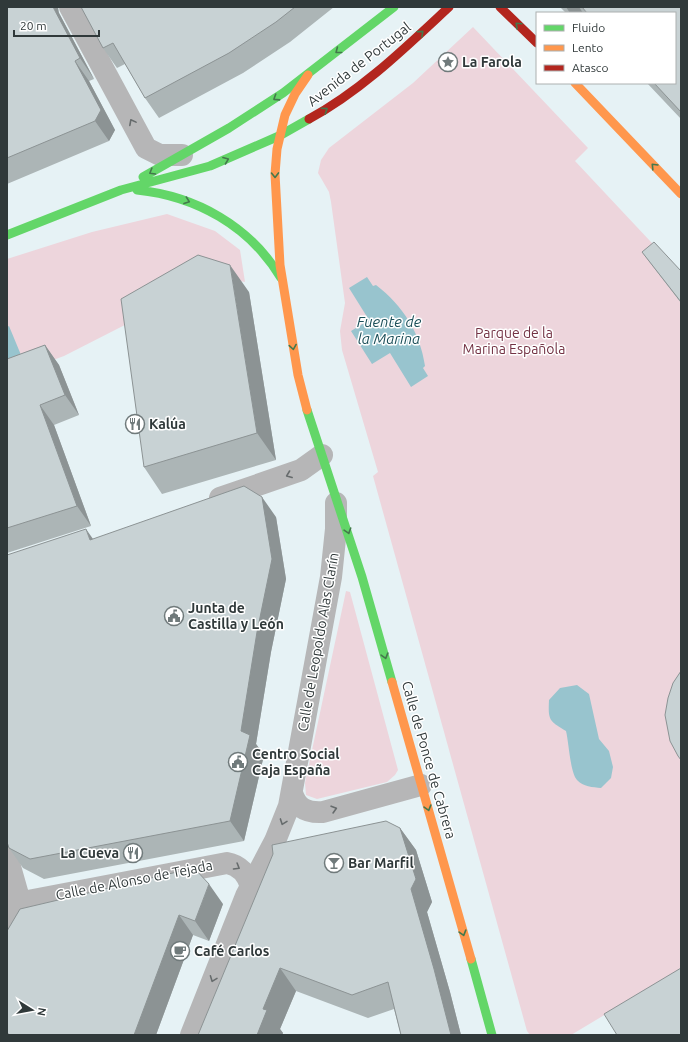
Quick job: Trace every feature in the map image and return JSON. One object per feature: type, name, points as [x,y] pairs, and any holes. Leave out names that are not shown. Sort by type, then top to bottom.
[{"type":"main road","name":"Avenida de Portugal","points":[[121,190],[248,116],[308,75],[394,7]]},
{"type":"main road","name":"Avenida de Portugal","points":[[7,235],[121,190],[210,166],[279,136],[317,115],[348,94],[405,48],[449,7]]},
{"type":"main road","points":[[500,7],[536,42]]},
{"type":"main road","name":"Calle de Leopoldo Alas Clarín","points":[[308,75],[289,104],[279,136],[275,174],[277,230],[283,283],[298,375],[306,408],[335,494]]},
{"type":"main road","points":[[576,84],[681,194]]},
{"type":"main road","name":"Calle de Leopoldo Alas Clarín","points":[[121,190],[139,190],[169,196],[214,213],[235,226],[254,243],[274,266],[283,283]]},
{"type":"main road","name":"Calle de Ponce de Cabrera","points":[[335,494],[360,571],[492,1035]]},
{"type":"street","points":[[70,7],[146,148],[160,155],[182,155]]},
{"type":"street","points":[[201,504],[289,475],[311,464],[322,455]]},
{"type":"street","name":"Calle de Leopoldo Alas Clarín","points":[[191,1035],[251,886],[280,831],[292,793],[331,577],[336,529],[335,494]]},
{"type":"street","points":[[292,793],[297,805],[302,809],[308,812],[323,812],[421,785]]},
{"type":"street","points":[[7,856],[14,903],[7,921]]},
{"type":"street","name":"Calle de Alonso de Tejada","points":[[14,903],[227,862],[242,870],[251,886]]},
{"type":"green space","name":"Parque de la Marina Española","points":[[473,27],[588,148],[575,161],[681,274],[681,969],[571,1035],[530,1035],[527,1031],[373,476],[378,472],[342,350],[340,331],[345,303],[329,192],[318,173],[321,160],[329,148],[413,83]]},
{"type":"green space","points":[[167,214],[215,231],[240,250],[245,282],[219,277],[64,356],[7,377],[7,259],[92,232]]},
{"type":"green space","points":[[346,591],[350,592],[398,770],[387,782],[317,799],[306,795],[305,783]]},
{"type":"water","name":"Fuente de la Marina","points":[[367,277],[373,286],[376,285],[386,293],[402,311],[409,321],[419,342],[425,366],[423,368],[428,376],[411,387],[390,353],[372,364],[351,331],[369,320],[349,288]]},
{"type":"water","points":[[9,326],[21,355],[7,360],[7,327]]},
{"type":"water","points":[[577,685],[589,694],[599,739],[609,751],[613,767],[611,778],[601,788],[585,785],[577,780],[571,764],[566,731],[556,725],[549,716],[549,700],[560,688]]},
{"type":"building","points":[[7,7],[53,7],[80,58],[75,61],[101,110],[95,121],[7,158]]},
{"type":"building","points":[[81,7],[295,7],[276,22],[229,53],[145,98],[113,43],[103,48]]},
{"type":"building","points":[[582,7],[681,7],[681,112],[655,84],[676,84],[676,12],[586,12]]},
{"type":"building","points":[[654,242],[681,271],[681,302],[642,252]]},
{"type":"building","points":[[198,255],[230,265],[257,433],[144,467],[121,299]]},
{"type":"building","points":[[45,345],[65,395],[40,405],[77,506],[7,528],[7,359]]},
{"type":"building","points":[[244,486],[262,497],[272,559],[257,632],[241,731],[250,735],[230,821],[30,859],[9,848],[7,842],[7,555],[86,529],[90,540]]},
{"type":"building","points":[[681,671],[681,760],[670,741],[665,715],[668,698],[673,683]]},
{"type":"building","points":[[386,821],[400,828],[416,879],[411,889],[451,1035],[401,1035],[388,982],[352,995],[280,968],[263,1009],[267,1010],[257,1035],[198,1035],[273,854],[272,845]]},
{"type":"building","points":[[194,868],[209,884],[195,921],[179,915],[134,1035],[10,1035],[7,1033],[7,931],[20,909]]},
{"type":"building","points":[[681,968],[681,1035],[617,1035],[604,1014]]},
{"type":"traffic: fast","points":[[143,177],[229,128],[283,93],[394,7]]},
{"type":"traffic: fast","points":[[7,235],[121,190],[210,166],[279,136],[309,119]]},
{"type":"traffic: fast","points":[[137,190],[159,193],[180,199],[220,217],[254,243],[281,278]]},
{"type":"traffic: fast","points":[[307,410],[362,577],[392,682]]},
{"type":"traffic: fast","points":[[471,959],[492,1035]]},
{"type":"traffic: slow","points":[[307,410],[298,375],[280,265],[275,174],[277,149],[285,115],[295,94],[308,75]]},
{"type":"traffic: slow","points":[[576,84],[681,194]]},
{"type":"traffic: slow","points":[[392,682],[471,959]]},
{"type":"traffic: jam","points":[[309,119],[328,108],[365,82],[400,53],[449,7]]},
{"type":"traffic: jam","points":[[500,7],[536,42]]},
{"type":"place","name":"La Farola","points":[[448,62]]},
{"type":"place","name":"Kalúa","points":[[135,424]]},
{"type":"place","name":"Junta de Castilla y León","points":[[174,616]]},
{"type":"place","name":"Centro Social Caja España","points":[[238,762]]},
{"type":"place","name":"La Cueva","points":[[133,853]]},
{"type":"place","name":"Bar Marfil","points":[[334,863]]},
{"type":"place","name":"Café Carlos","points":[[180,951]]}]
